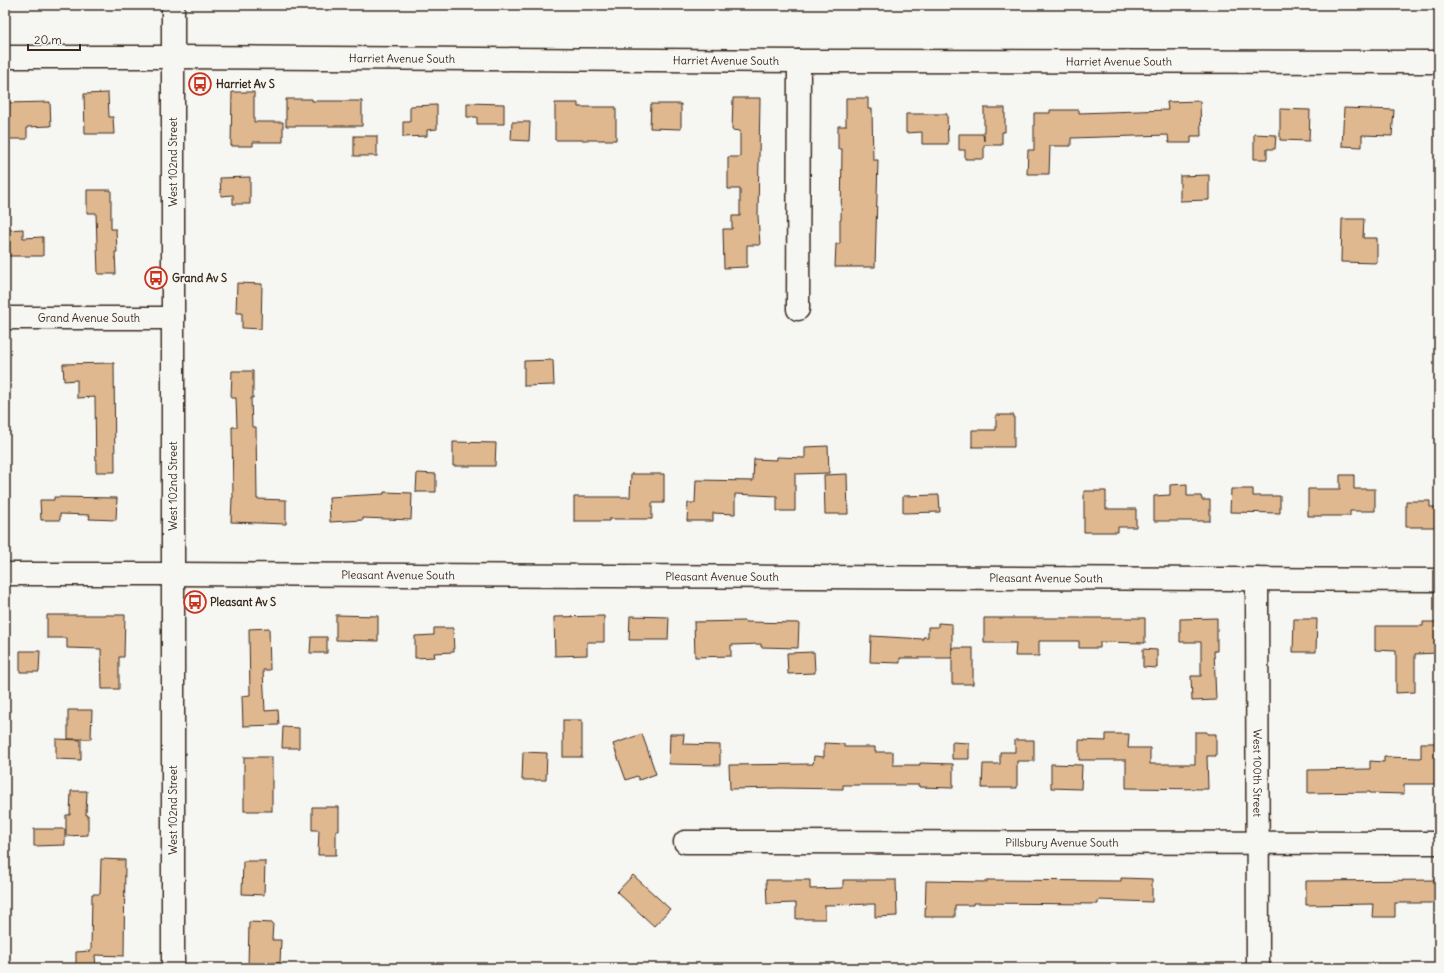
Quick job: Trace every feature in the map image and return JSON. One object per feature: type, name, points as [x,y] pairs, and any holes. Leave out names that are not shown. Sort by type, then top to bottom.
[{"type":"street","name":"West 102nd Street","points":[[172,968],[173,5]]},
{"type":"street","name":"Harriet Avenue South","points":[[5,58],[173,57],[799,61],[1439,62]]},
{"type":"street","points":[[798,309],[799,61]]},
{"type":"street","name":"Grand Avenue South","points":[[5,318],[172,318]]},
{"type":"street","name":"Pleasant Avenue South","points":[[5,574],[1257,578],[1439,580]]},
{"type":"street","name":"West 100th Street","points":[[1257,578],[1258,968]]},
{"type":"street","name":"Pillsbury Avenue South","points":[[685,842],[1439,843]]},
{"type":"building","points":[[232,92],[254,92],[254,122],[283,122],[283,142],[253,142],[253,146],[231,146]]},
{"type":"building","points":[[108,93],[109,117],[113,117],[114,134],[85,134],[84,94]]},
{"type":"building","points":[[733,98],[760,98],[758,216],[760,245],[747,245],[747,267],[724,268],[723,229],[732,229],[732,216],[740,216],[740,189],[728,189],[728,157],[740,157],[740,131],[732,130]]},
{"type":"building","points":[[846,98],[868,98],[868,109],[872,109],[873,160],[878,160],[875,267],[835,267],[836,244],[840,244],[841,220],[842,149],[838,149],[838,126],[846,126]]},
{"type":"building","points":[[286,99],[312,99],[312,101],[362,101],[362,126],[286,126]]},
{"type":"building","points":[[1200,101],[1201,136],[1191,136],[1191,143],[1169,143],[1168,135],[1071,138],[1071,146],[1050,146],[1049,174],[1027,174],[1028,150],[1034,150],[1034,113],[1050,113],[1050,110],[1079,110],[1079,113],[1168,110],[1167,102]]},
{"type":"building","points":[[50,102],[51,126],[27,127],[27,139],[5,139],[5,103]]},
{"type":"building","points":[[467,103],[504,104],[504,124],[477,124],[477,117],[467,117]]},
{"type":"building","points":[[555,103],[578,103],[578,107],[616,107],[616,140],[555,140]]},
{"type":"building","points":[[651,104],[681,104],[681,129],[650,128]]},
{"type":"building","points":[[437,105],[437,129],[427,130],[427,136],[403,137],[403,122],[410,122],[410,106]]},
{"type":"building","points":[[984,108],[1005,108],[1005,132],[1002,132],[1002,145],[984,145],[984,159],[965,159],[965,150],[959,150],[959,134],[983,134],[984,141]]},
{"type":"building","points":[[1344,108],[1394,110],[1392,136],[1362,135],[1362,147],[1342,146]]},
{"type":"building","points":[[1280,109],[1310,110],[1309,141],[1280,140]]},
{"type":"building","points":[[906,114],[947,114],[948,144],[922,144],[922,132],[906,133]]},
{"type":"building","points":[[512,122],[530,122],[529,141],[511,140]]},
{"type":"building","points":[[1254,134],[1276,135],[1275,149],[1267,149],[1267,159],[1254,159]]},
{"type":"building","points":[[354,136],[377,136],[377,156],[354,156]]},
{"type":"building","points":[[1209,175],[1209,200],[1180,201],[1180,176]]},
{"type":"building","points":[[250,177],[250,204],[233,204],[233,195],[221,196],[220,178]]},
{"type":"building","points":[[87,190],[111,190],[111,229],[116,229],[116,274],[98,274],[96,213],[87,213]]},
{"type":"building","points":[[1342,219],[1364,219],[1363,238],[1377,238],[1377,263],[1341,262]]},
{"type":"building","points":[[23,229],[23,238],[43,237],[43,256],[5,256],[5,235],[8,235],[7,230]]},
{"type":"building","points":[[237,283],[262,284],[261,329],[242,328],[242,313],[236,313]]},
{"type":"building","points":[[553,360],[554,385],[524,386],[524,361]]},
{"type":"building","points":[[114,363],[115,472],[96,472],[95,397],[77,398],[77,380],[64,381],[63,364]]},
{"type":"building","points":[[232,371],[253,371],[253,398],[251,398],[252,427],[256,427],[257,499],[286,500],[286,524],[231,522],[233,498],[232,427],[237,427],[236,398],[231,398]]},
{"type":"building","points":[[996,415],[1014,415],[1014,447],[972,447],[972,430],[996,430]]},
{"type":"building","points":[[453,442],[496,443],[495,466],[453,466]]},
{"type":"building","points":[[828,446],[829,473],[795,474],[795,511],[777,511],[777,496],[735,494],[735,514],[713,513],[713,521],[687,521],[688,503],[695,503],[696,480],[753,481],[754,459],[777,460],[777,457],[805,458],[805,447]]},
{"type":"building","points":[[417,473],[436,474],[436,492],[416,492]]},
{"type":"building","points":[[631,474],[664,474],[664,503],[652,503],[652,519],[574,521],[574,497],[630,497]]},
{"type":"building","points":[[847,474],[848,514],[825,514],[824,475]]},
{"type":"building","points":[[1340,475],[1354,475],[1354,489],[1375,489],[1375,511],[1350,511],[1350,516],[1308,516],[1308,489],[1340,489]]},
{"type":"building","points":[[1187,484],[1187,496],[1201,496],[1202,500],[1210,500],[1210,521],[1154,521],[1154,496],[1170,495],[1170,485]]},
{"type":"building","points":[[1231,489],[1253,489],[1253,496],[1280,496],[1280,513],[1230,512]]},
{"type":"building","points":[[1084,491],[1106,491],[1106,509],[1136,509],[1136,527],[1118,527],[1118,532],[1084,532]]},
{"type":"building","points":[[384,492],[412,493],[411,520],[363,518],[363,520],[330,522],[329,497],[384,494]]},
{"type":"building","points":[[939,495],[940,512],[903,513],[903,496]]},
{"type":"building","points":[[54,497],[117,498],[116,520],[89,519],[90,515],[60,514],[60,520],[41,520],[40,500],[54,500]]},
{"type":"building","points":[[1406,501],[1430,501],[1430,507],[1439,507],[1439,527],[1406,527]]},
{"type":"building","points":[[47,615],[125,615],[124,657],[119,657],[119,689],[102,689],[101,649],[67,648],[67,638],[47,638]]},
{"type":"building","points":[[336,615],[378,616],[378,641],[336,640]]},
{"type":"building","points":[[604,616],[604,642],[587,642],[587,655],[555,656],[554,617]]},
{"type":"building","points":[[630,616],[669,617],[668,640],[629,640]]},
{"type":"building","points":[[984,618],[1145,618],[1145,643],[1100,642],[1100,648],[1079,648],[1079,641],[1039,641],[1039,656],[1015,656],[1016,643],[984,643]]},
{"type":"building","points":[[1217,618],[1217,651],[1214,651],[1216,700],[1192,701],[1191,676],[1201,676],[1201,642],[1180,642],[1180,619]]},
{"type":"building","points":[[1294,619],[1317,619],[1316,652],[1293,652]]},
{"type":"building","points":[[745,621],[799,623],[798,648],[761,647],[761,644],[731,645],[731,656],[695,657],[694,622]]},
{"type":"building","points":[[1423,622],[1439,622],[1439,653],[1415,654],[1415,692],[1396,693],[1396,651],[1375,650],[1375,626],[1423,626]]},
{"type":"building","points":[[938,623],[952,624],[952,658],[900,658],[900,663],[870,662],[871,636],[923,639],[923,637],[928,637],[928,627],[938,627]]},
{"type":"building","points":[[269,628],[270,670],[263,670],[265,711],[278,710],[279,725],[243,726],[242,696],[250,695],[249,629]]},
{"type":"building","points":[[434,628],[453,628],[454,652],[434,653],[435,657],[415,658],[415,636],[434,635]]},
{"type":"building","points":[[311,637],[327,637],[327,653],[310,653]]},
{"type":"building","points":[[952,648],[973,648],[973,684],[952,684]]},
{"type":"building","points":[[1143,649],[1157,650],[1157,668],[1143,667]]},
{"type":"building","points":[[20,651],[40,651],[39,672],[20,672]]},
{"type":"building","points":[[814,652],[815,673],[788,674],[787,653]]},
{"type":"building","points":[[68,710],[92,710],[91,739],[68,739]]},
{"type":"building","points":[[563,720],[582,720],[582,757],[563,757]]},
{"type":"building","points":[[283,727],[299,728],[299,748],[282,748]]},
{"type":"building","points":[[1195,732],[1216,734],[1216,756],[1207,756],[1208,789],[1126,788],[1126,760],[1079,760],[1079,740],[1106,741],[1106,734],[1129,734],[1128,748],[1150,748],[1150,764],[1195,764]]},
{"type":"building","points":[[642,734],[656,774],[639,780],[637,776],[626,780],[613,744]]},
{"type":"building","points":[[670,734],[684,734],[683,744],[720,745],[720,765],[669,764]]},
{"type":"building","points":[[56,739],[81,740],[81,760],[56,759]]},
{"type":"building","points":[[1015,740],[1034,740],[1034,761],[1017,761],[1017,788],[982,788],[983,764],[1000,764],[1000,752],[1015,752]]},
{"type":"building","points":[[952,742],[969,743],[969,759],[952,759]]},
{"type":"building","points":[[824,743],[844,744],[844,747],[875,747],[875,752],[893,752],[893,765],[920,765],[920,763],[953,764],[953,788],[919,787],[919,785],[843,785],[843,789],[730,789],[729,765],[813,764],[814,756],[824,757]]},
{"type":"building","points":[[1421,743],[1439,743],[1439,784],[1404,784],[1404,794],[1370,792],[1308,793],[1308,770],[1370,769],[1370,761],[1384,762],[1384,757],[1421,758]]},
{"type":"building","points":[[523,752],[547,753],[546,780],[522,780]]},
{"type":"building","points":[[244,757],[272,757],[272,811],[244,811]]},
{"type":"building","points":[[1051,764],[1082,765],[1081,789],[1051,788]]},
{"type":"building","points":[[71,791],[87,791],[86,815],[88,815],[88,835],[66,836],[66,815],[70,815]]},
{"type":"building","points":[[312,807],[339,807],[339,831],[336,830],[336,855],[318,855],[319,830],[312,830]]},
{"type":"building","points":[[34,829],[65,829],[65,845],[34,846]]},
{"type":"building","points":[[101,859],[125,860],[124,956],[95,955],[96,968],[76,968],[76,952],[91,951],[92,894],[100,894]]},
{"type":"building","points":[[243,861],[265,861],[264,895],[242,894]]},
{"type":"building","points":[[633,875],[670,909],[654,926],[617,892]]},
{"type":"building","points":[[1121,878],[1152,879],[1152,902],[1098,900],[1098,904],[973,903],[973,905],[955,905],[955,917],[925,917],[926,881],[1121,881]]},
{"type":"building","points":[[766,880],[810,880],[810,889],[843,888],[843,880],[896,880],[897,916],[875,917],[875,904],[825,905],[825,919],[796,919],[796,903],[767,904]]},
{"type":"building","points":[[1439,880],[1439,903],[1395,903],[1395,917],[1372,917],[1373,904],[1306,905],[1306,881]]},
{"type":"building","points":[[249,922],[273,923],[272,940],[281,940],[280,963],[273,963],[272,968],[248,968]]},
{"type":"place","name":"Harriet Av S","points":[[200,84]]},
{"type":"place","name":"Grand Av S","points":[[156,278]]},
{"type":"place","name":"Pleasant Av S","points":[[195,602]]}]
